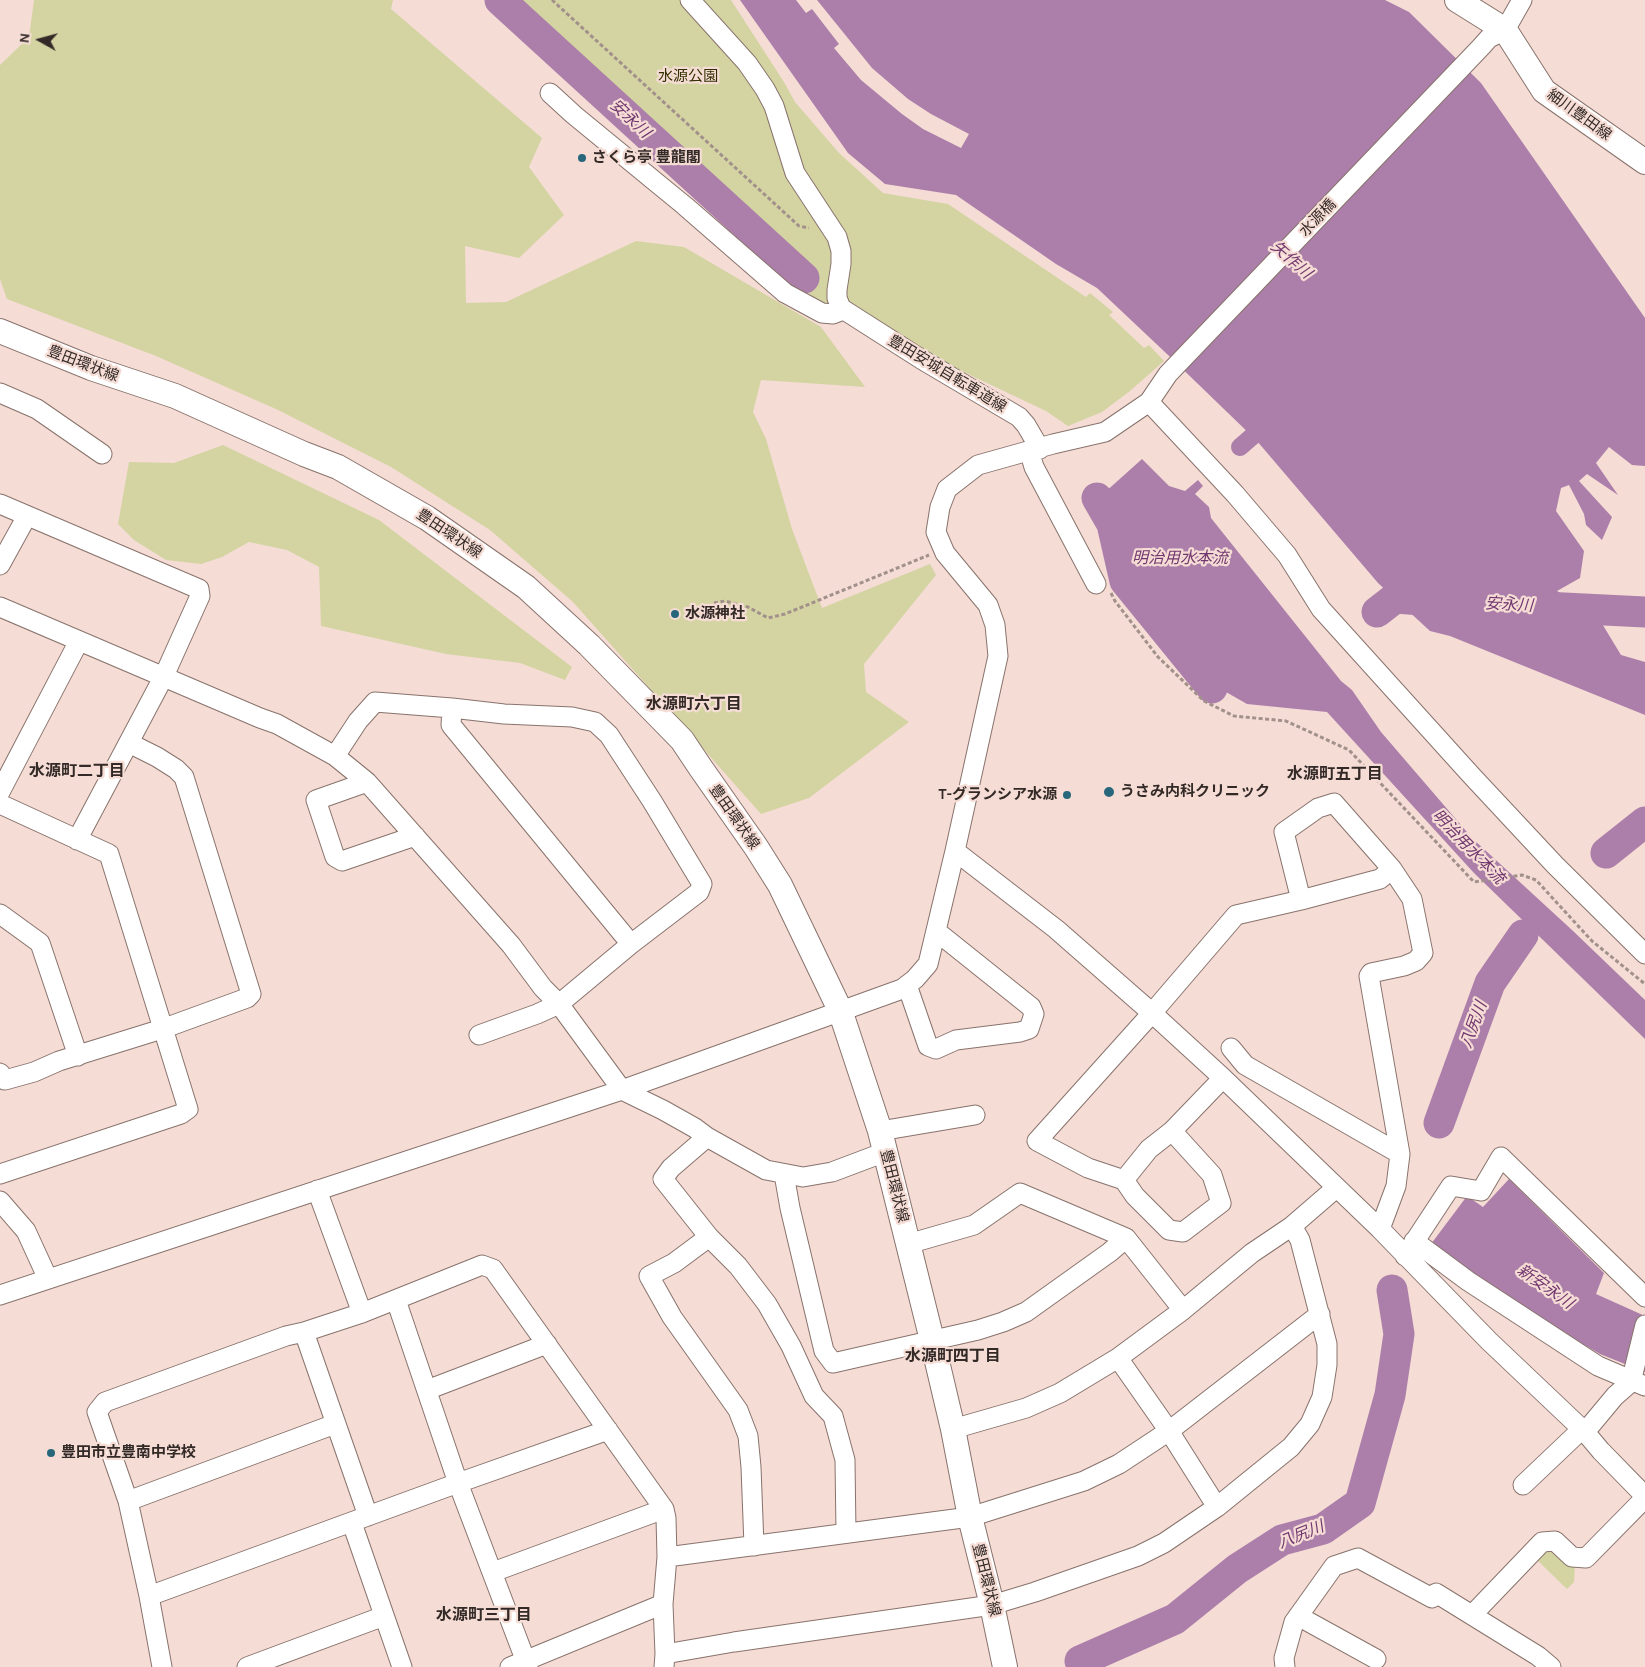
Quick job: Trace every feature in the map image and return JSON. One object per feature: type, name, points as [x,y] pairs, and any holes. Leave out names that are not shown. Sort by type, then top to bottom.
[{"type":"main road","name":"細川豊田線","points":[[1457,0],[1504,30],[1544,91],[1645,162]]},
{"type":"main road","name":"豊田環状線","points":[[0,331],[91,368],[175,396],[304,454],[338,467],[427,518],[526,587],[589,645],[682,740],[780,885],[840,1010],[883,1142],[953,1429],[970,1517],[1005,1667]]},
{"type":"street","points":[[550,93],[785,293],[822,312],[833,314],[843,310],[838,298],[842,251],[838,237],[795,173],[774,106],[746,63],[690,0]]},
{"type":"street","points":[[1504,30],[1522,0]]},
{"type":"street","name":"水源橋","points":[[1149,402],[1168,374],[1467,61],[1490,38],[1504,30]]},
{"type":"street","name":"豊田安城自転車道線","points":[[843,310],[1019,417],[1026,425],[1035,450],[1034,467],[1104,588]]},
{"type":"street","points":[[0,392],[38,409],[102,454]]},
{"type":"street","points":[[0,1295],[622,1090],[902,989],[915,980],[928,964],[998,656],[995,625],[988,605],[944,553],[936,532],[940,507],[947,489],[978,465],[1053,444],[1106,432],[1149,402],[1235,494],[1287,555],[1327,616],[1549,858],[1645,954]]},
{"type":"street","points":[[0,504],[199,589],[200,596],[164,676],[77,840]]},
{"type":"street","points":[[0,565],[27,516]]},
{"type":"street","points":[[0,607],[277,724],[335,756],[367,782],[511,945],[543,988],[559,1004],[622,1090],[663,1110],[766,1170],[803,1178],[832,1172],[883,1142],[975,1114]]},
{"type":"street","points":[[0,792],[79,641]]},
{"type":"street","points":[[335,756],[358,721],[375,702],[504,714],[572,717],[595,722],[609,735],[652,801],[702,884],[699,892],[631,944],[559,1004],[479,1036]]},
{"type":"street","points":[[452,708],[451,726],[631,944]]},
{"type":"street","points":[[0,1073],[5,1080],[34,1072],[59,1061],[162,1029],[247,998],[251,994],[184,778],[176,769],[129,743]]},
{"type":"street","points":[[367,782],[316,800],[335,857],[342,861],[415,836]]},
{"type":"street","points":[[1301,900],[1284,832],[1318,808],[1334,803],[1392,869],[1412,899],[1423,953],[1410,963],[1369,976],[1400,1154],[1396,1186],[1380,1229]]},
{"type":"street","points":[[0,804],[108,854],[188,1109],[181,1114],[0,1174]]},
{"type":"street","points":[[955,851],[1056,929],[1152,1012],[1380,1229],[1468,1281],[1598,1366],[1638,1384]]},
{"type":"street","points":[[1172,1131],[1212,1175],[1221,1203],[1183,1232],[1169,1230],[1135,1196],[1124,1180],[1088,1168],[1037,1142],[1236,915],[1380,879],[1392,869]]},
{"type":"street","points":[[0,914],[40,943],[78,1056]]},
{"type":"street","points":[[907,986],[928,1046],[936,1049],[956,1040],[1020,1032],[1028,1029],[1034,1014],[1031,1007],[936,931]]},
{"type":"street","points":[[1231,1048],[1245,1065],[1400,1154]]},
{"type":"street","points":[[1124,1180],[1149,1149],[1172,1131],[1223,1078]]},
{"type":"street","points":[[707,1137],[671,1168],[663,1179],[709,1237],[738,1266],[767,1304],[791,1346],[814,1396],[833,1416],[846,1460],[846,1533]]},
{"type":"street","points":[[1410,1248],[1451,1186],[1481,1191],[1502,1156],[1645,1297]]},
{"type":"street","points":[[784,1174],[790,1208],[824,1351],[833,1363],[978,1330],[1003,1322],[1026,1312],[1110,1252],[1126,1238]]},
{"type":"street","points":[[953,1429],[1026,1408],[1060,1393],[1118,1358],[1183,1310],[1252,1253],[1292,1226],[1336,1188]]},
{"type":"street","points":[[317,1190],[362,1312]]},
{"type":"street","points":[[908,1244],[974,1225],[1020,1193],[1126,1238],[1183,1310]]},
{"type":"street","points":[[0,1201],[26,1230],[48,1279]]},
{"type":"street","points":[[162,1667],[149,1596],[128,1501],[97,1412],[105,1402],[286,1336],[304,1332],[396,1300],[482,1265],[494,1269],[664,1509],[667,1557],[663,1604],[664,1661],[734,1642],[992,1605],[1138,1556],[1164,1543],[1217,1507],[1291,1447],[1310,1424],[1322,1397],[1327,1365],[1327,1344],[1300,1240],[1292,1226]]},
{"type":"street","points":[[709,1237],[674,1263],[649,1276],[672,1317],[738,1410],[748,1436],[754,1546]]},
{"type":"street","points":[[1410,1248],[1489,1341],[1583,1431],[1645,1497],[1586,1558],[1572,1557],[1555,1541],[1542,1542],[1473,1614]]},
{"type":"street","points":[[396,1300],[458,1483],[493,1572],[521,1665],[663,1604]]},
{"type":"street","points":[[667,1557],[970,1517],[1084,1481],[1119,1464],[1169,1431],[1320,1314]]},
{"type":"street","points":[[1638,1384],[1645,1325]]},
{"type":"street","points":[[304,1332],[335,1424],[384,1616],[402,1667]]},
{"type":"street","points":[[427,1390],[547,1344]]},
{"type":"street","points":[[1118,1358],[1169,1431],[1217,1507]]},
{"type":"street","points":[[1523,1485],[1583,1431],[1615,1396],[1638,1384]]},
{"type":"street","points":[[128,1501],[335,1424]]},
{"type":"street","points":[[149,1596],[608,1430]]},
{"type":"street","points":[[493,1572],[664,1509]]},
{"type":"street","points":[[1285,1667],[1284,1658],[1294,1622],[1298,1616],[1334,1566],[1358,1558],[1432,1598],[1436,1592],[1538,1656],[1551,1667]]},
{"type":"street","points":[[248,1667],[384,1616]]},
{"type":"street","points":[[1298,1616],[1376,1659]]},
{"type":"path","points":[[552,0],[799,226],[817,230]]},
{"type":"path","points":[[714,603],[724,601],[748,607],[768,618],[785,614],[923,557],[935,554]]},
{"type":"path","points":[[1104,588],[1158,657],[1204,701],[1234,716],[1286,721],[1349,750],[1474,882],[1522,875],[1536,880],[1592,941],[1645,984]]},
{"type":"green space","points":[[34,0],[393,0],[391,9],[542,138],[529,167],[564,215],[519,258],[465,246],[466,303],[506,302],[636,241],[684,247],[821,327],[865,387],[761,380],[753,412],[766,439],[792,529],[822,608],[930,564],[936,575],[864,664],[866,692],[909,722],[809,798],[761,814],[573,602],[490,530],[391,467],[278,410],[156,356],[7,299],[0,279],[0,65],[29,37]]},
{"type":"green space","name":"水源公園","points":[[489,0],[731,0],[795,102],[839,153],[883,193],[948,204],[1086,297],[1090,293],[1113,312],[1109,315],[1144,348],[1149,345],[1164,361],[1130,391],[1102,412],[1068,426],[1046,411],[822,305],[704,204],[649,146]]},
{"type":"green space","points":[[223,445],[379,520],[572,667],[565,680],[520,663],[446,654],[321,626],[319,567],[287,550],[249,542],[222,557],[201,564],[166,560],[134,540],[118,524],[129,462],[174,463]]},
{"type":"green space","points":[[1553,1550],[1567,1565],[1575,1566],[1574,1582],[1567,1589],[1537,1560],[1545,1551]]},
{"type":"water","name":"矢作川","points":[[740,0],[796,0],[806,13],[812,9],[839,44],[834,48],[861,80],[923,129],[961,148],[969,134],[931,114],[908,99],[872,68],[817,0],[1385,0],[1409,12],[1481,83],[1645,318],[1645,466],[1632,465],[1609,447],[1596,463],[1618,495],[1587,474],[1579,481],[1612,517],[1602,540],[1586,525],[1584,514],[1569,485],[1561,488],[1556,511],[1584,551],[1580,578],[1557,591],[1598,617],[1621,655],[1645,662],[1645,715],[1450,636],[1430,631],[1378,583],[1257,441],[1097,288],[1056,264],[956,195],[885,184],[848,153]]},
{"type":"water","name":"明治用水本流","points":[[1142,459],[1169,486],[1185,491],[1198,480],[1203,486],[1195,494],[1209,507],[1211,518],[1341,681],[1352,690],[1381,732],[1473,839],[1645,1000],[1645,1039],[1474,873],[1327,712],[1247,704],[1226,692],[1137,584],[1127,567],[1120,523],[1116,513],[1103,494]]},
{"type":"water","name":"新安永川","points":[[1509,1179],[1604,1273],[1596,1294],[1645,1316],[1645,1372],[1600,1354],[1548,1324],[1431,1244],[1467,1196],[1483,1207]]},
{"type":"waterway","name":"安永川","points":[[500,0],[804,278]]},
{"type":"waterway","points":[[1240,447],[1270,421]]},
{"type":"waterway","name":"安永川","points":[[1097,498],[1112,524],[1125,581],[1212,688]]},
{"type":"waterway","name":"安永川","points":[[1377,612],[1395,598],[1436,601]]},
{"type":"waterway","name":"安永川","points":[[1544,607],[1645,612]]},
{"type":"waterway","name":"八尻川","points":[[1606,853],[1645,822]]},
{"type":"waterway","name":"八尻川","points":[[1439,1123],[1490,983],[1523,935]]},
{"type":"waterway","name":"八尻川","points":[[1080,1661],[1175,1619],[1237,1569],[1282,1540],[1323,1529],[1360,1503],[1390,1395],[1399,1334],[1392,1290]]},
{"type":"place","name":"さくら亭 豊龍閣","points":[[582,158]]},
{"type":"place","name":"水源神社","points":[[675,614]]},
{"type":"place","name":"うさみ内科クリニック","points":[[1109,792]]},
{"type":"place","name":"T-グランシア水源","points":[[1067,795]]},
{"type":"place","name":"豊田市立豊南中学校","points":[[51,1453]]},
{"type":"district","name":"水源町六丁目","points":[[694,704]]},
{"type":"district","name":"水源町二丁目","points":[[77,771]]},
{"type":"district","name":"水源町五丁目","points":[[1335,774]]},
{"type":"district","name":"水源町四丁目","points":[[953,1356]]},
{"type":"district","name":"水源町三丁目","points":[[484,1615]]}]
